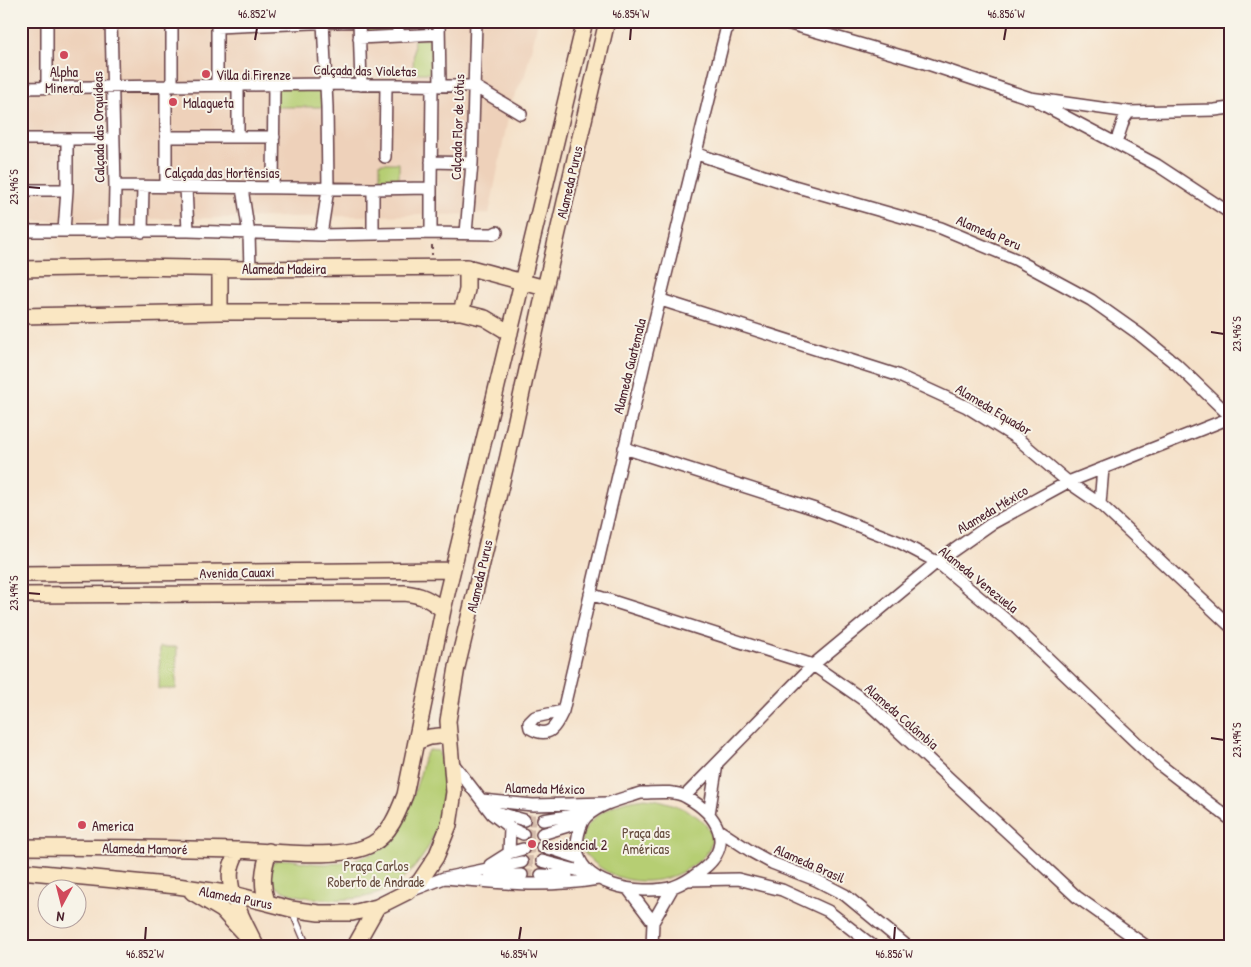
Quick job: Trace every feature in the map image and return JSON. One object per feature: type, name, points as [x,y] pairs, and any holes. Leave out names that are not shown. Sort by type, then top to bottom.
[{"type":"main road","name":"Alameda Purus","points":[[269,851],[324,853],[351,851],[372,844],[388,830],[405,795],[452,570],[585,21]]},
{"type":"main road","name":"Alameda Purus","points":[[177,886],[234,894],[291,909],[319,913],[352,913],[377,907],[407,892],[420,880],[436,857],[449,825],[454,792],[448,721],[457,667],[508,456],[544,288],[607,21]]},
{"type":"main road","name":"Alameda Madeira","points":[[21,269],[132,267],[250,269],[467,267],[544,288]]},
{"type":"main road","points":[[461,312],[467,290],[467,267]]},
{"type":"main road","points":[[220,269],[220,312]]},
{"type":"main road","points":[[21,316],[220,312],[461,312],[484,318],[510,333]]},
{"type":"main road","name":"Avenida Cauaxi","points":[[21,574],[452,570]]},
{"type":"main road","points":[[393,593],[398,582],[395,571]]},
{"type":"main road","points":[[223,593],[234,572],[240,582],[241,593]]},
{"type":"main road","name":"Avenida Cauaxi","points":[[21,595],[393,593],[420,595],[443,610]]},
{"type":"main road","points":[[416,742],[430,737],[449,735]]},
{"type":"main road","name":"Alameda Mamoré","points":[[21,847],[269,851]]},
{"type":"main road","points":[[238,850],[231,869],[230,879],[245,924],[255,946]]},
{"type":"main road","points":[[267,902],[263,891],[263,878],[269,851]]},
{"type":"main road","points":[[21,871],[177,886],[199,894],[222,910],[255,946]]},
{"type":"main road","points":[[355,946],[377,907]]},
{"type":"street","points":[[47,21],[47,88]]},
{"type":"street","name":"Calçada das Orquídeas","points":[[111,21],[115,186],[114,232]]},
{"type":"street","points":[[166,186],[166,138],[172,21]]},
{"type":"street","points":[[216,85],[217,24],[359,21],[361,85]]},
{"type":"street","points":[[398,21],[398,36]]},
{"type":"street","points":[[431,233],[430,186],[439,21]]},
{"type":"street","name":"Calçada Flor de Lótus","points":[[466,233],[472,163],[476,21]]},
{"type":"street","name":"Alameda Guatemala","points":[[563,711],[624,448],[726,30],[735,21]]},
{"type":"street","points":[[780,21],[922,62],[1030,98],[1156,165],[1230,214]]},
{"type":"street","points":[[321,235],[328,189],[323,22]]},
{"type":"street","points":[[359,38],[439,34]]},
{"type":"street","name":"Calçada das Violetas","points":[[21,88],[326,84],[474,86]]},
{"type":"street","points":[[238,85],[238,137]]},
{"type":"street","points":[[274,85],[274,187]]},
{"type":"street","points":[[386,86],[386,157]]},
{"type":"street","points":[[474,86],[521,114]]},
{"type":"street","points":[[1030,98],[1129,112],[1230,108]]},
{"type":"street","points":[[1116,143],[1124,119],[1129,112]]},
{"type":"street","points":[[166,138],[274,137]]},
{"type":"street","points":[[21,140],[113,139]]},
{"type":"street","points":[[64,231],[67,190],[66,140]]},
{"type":"street","name":"Alameda Peru","points":[[697,154],[794,186],[941,228],[1015,258],[1091,300],[1139,334],[1176,364],[1230,417]]},
{"type":"street","points":[[431,162],[472,163]]},
{"type":"street","name":"Calçada das Hortênsias","points":[[115,186],[328,189],[427,188],[430,186]]},
{"type":"street","points":[[142,232],[143,187]]},
{"type":"street","points":[[186,187],[188,231]]},
{"type":"street","points":[[242,188],[249,234],[250,269]]},
{"type":"street","points":[[373,189],[373,234]]},
{"type":"street","points":[[21,190],[67,190]]},
{"type":"street","points":[[21,231],[188,231],[321,235],[494,234],[497,232]]},
{"type":"street","name":"Alameda Equador","points":[[661,300],[897,375],[967,407],[1018,439],[1075,483],[1100,504],[1230,626]]},
{"type":"street","name":"Alameda México","points":[[685,796],[813,665],[937,562],[991,524],[1103,468],[1230,417]]},
{"type":"street","name":"Alameda Venezuela","points":[[624,448],[815,509],[899,542],[937,562],[1016,628],[1160,765],[1230,819]]},
{"type":"street","points":[[1100,504],[1103,468]]},
{"type":"street","name":"Alameda Colômbia","points":[[590,594],[813,665],[868,703],[1077,897],[1146,946]]},
{"type":"street","points":[[452,762],[489,811],[510,828],[524,834]]},
{"type":"street","points":[[709,814],[718,763]]},
{"type":"street","points":[[542,834],[570,825],[609,803],[641,793],[666,793],[685,796],[709,814],[720,831],[721,846],[715,858],[688,880],[673,887],[653,890],[628,889],[594,876],[542,861]]},
{"type":"street","name":"Alameda México","points":[[482,800],[533,805],[609,803]]},
{"type":"street","points":[[489,811],[524,820]]},
{"type":"street","points":[[543,820],[596,811]]},
{"type":"street","points":[[585,818],[578,836],[579,858],[594,876]]},
{"type":"street","points":[[509,853],[510,828]]},
{"type":"street","name":"Alameda Brasil","points":[[720,831],[772,863],[816,880],[845,895],[907,946]]},
{"type":"street","points":[[484,869],[509,853],[522,848]]},
{"type":"street","points":[[542,848],[552,849],[579,858]]},
{"type":"street","points":[[407,892],[444,878],[522,862]]},
{"type":"street","points":[[468,874],[522,875]]},
{"type":"street","points":[[541,875],[594,876]]},
{"type":"street","points":[[444,878],[570,884],[594,876]]},
{"type":"street","points":[[688,880],[738,879],[782,890],[828,911],[873,946]]},
{"type":"street","points":[[652,946],[653,922],[673,887]]},
{"type":"street","points":[[628,889],[653,922]]},
{"type":"lane","points":[[291,909],[308,946]]},
{"type":"path","points":[[431,233],[433,267]]},
{"type":"shaded area","points":[[21,21],[538,21],[525,75],[511,103],[489,214],[21,221]]},
{"type":"green space","points":[[368,21],[393,21],[394,31],[368,32]]},
{"type":"green space","points":[[414,39],[434,39],[433,73],[413,73]]},
{"type":"green space","points":[[326,84],[327,107],[274,107],[274,85]]},
{"type":"green space","points":[[380,163],[399,163],[399,187],[380,187]]},
{"type":"green space","points":[[160,647],[177,647],[176,689],[159,689]]},
{"type":"green space","name":"Praça Carlos Roberto de Andrade","points":[[429,750],[439,751],[443,791],[441,810],[429,847],[405,877],[380,893],[341,899],[322,899],[295,895],[283,891],[273,884],[269,879],[272,863],[277,861],[290,860],[318,864],[345,862],[362,858],[389,844],[404,820],[416,788],[423,760]]},
{"type":"green space","name":"Praça das Américas","points":[[645,798],[660,800],[690,812],[702,821],[710,831],[711,843],[705,855],[678,874],[666,878],[642,881],[618,877],[597,865],[584,853],[581,842],[583,834],[587,826],[601,813],[626,801]]},
{"type":"tunnel","points":[[524,820],[543,820]]},
{"type":"tunnel","points":[[523,834],[542,834]]},
{"type":"tunnel","points":[[523,849],[542,847]]},
{"type":"tunnel","points":[[522,862],[542,861]]},
{"type":"tunnel","points":[[522,875],[541,875]]},
{"type":"place","name":"Alpha Mineral","points":[[64,55]]},
{"type":"place","name":"Villa di Firenze","points":[[206,74]]},
{"type":"place","name":"Malagueta","points":[[173,102]]},
{"type":"place","name":"America","points":[[82,825]]},
{"type":"place","name":"Residencial 2","points":[[532,844]]}]
